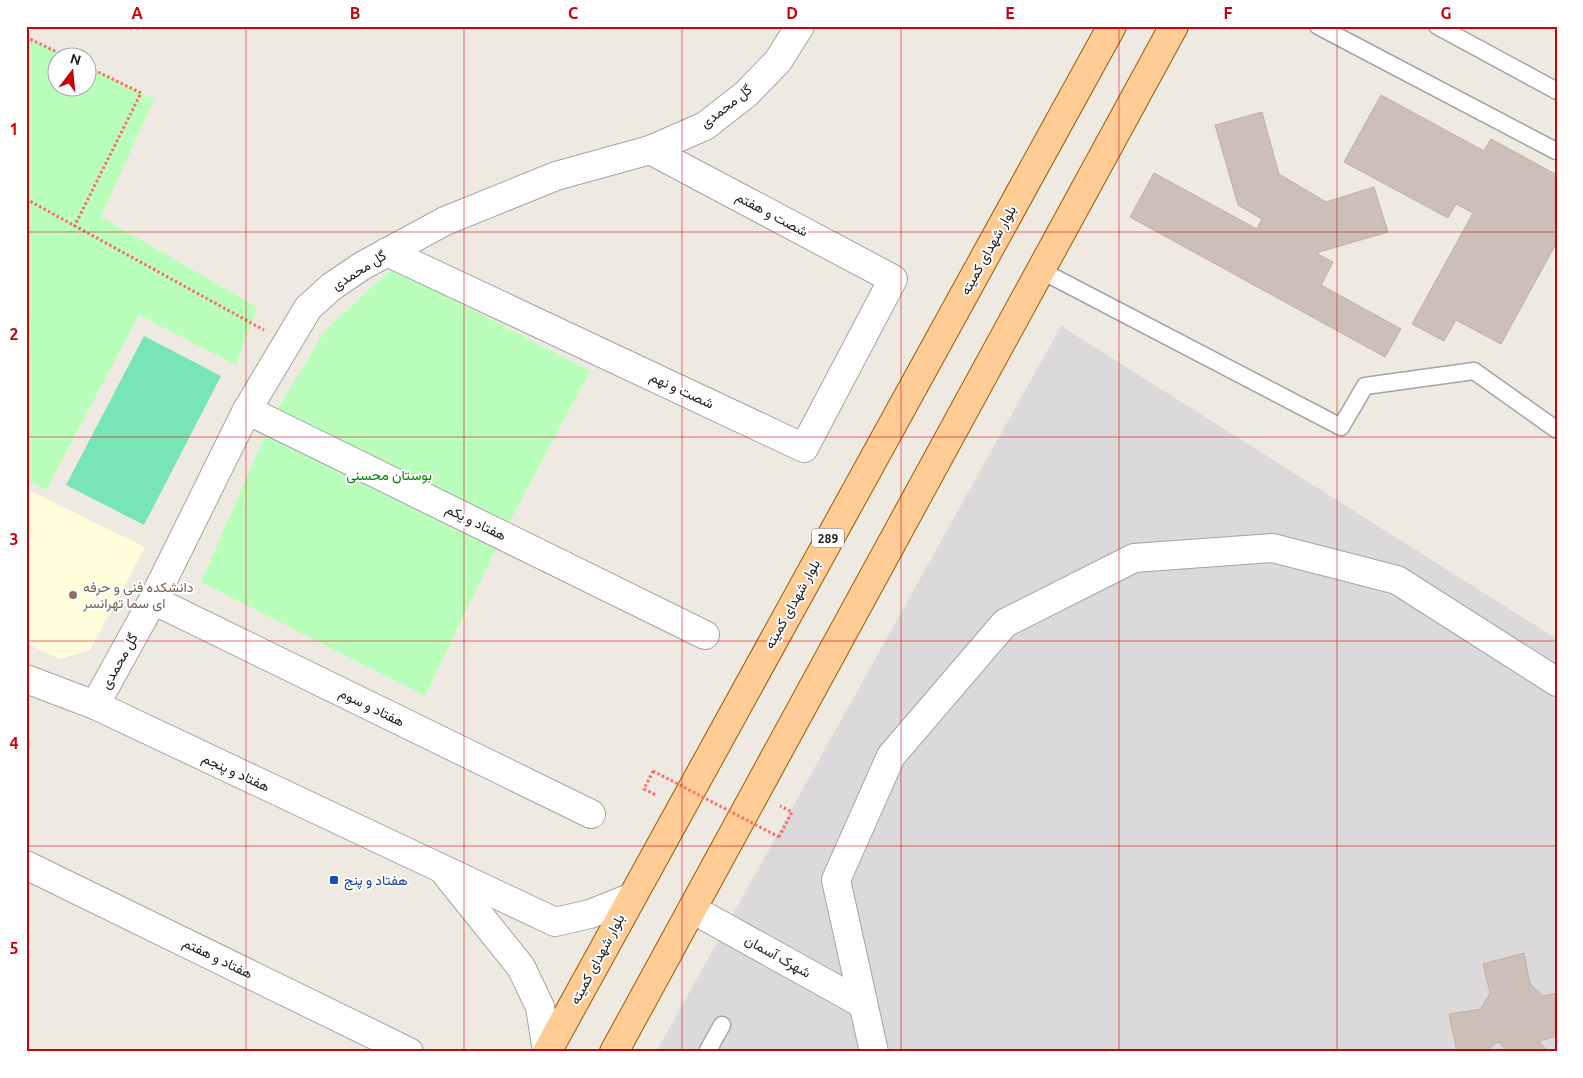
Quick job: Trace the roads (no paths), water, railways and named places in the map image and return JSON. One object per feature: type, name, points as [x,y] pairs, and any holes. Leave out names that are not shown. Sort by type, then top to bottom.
[{"type":"main road","name":"بلوار شهدای کمیته","points":[[547,1052],[630,898],[1112,26]]},
{"type":"main road","points":[[614,1052],[1174,26]]},
{"type":"street","name":"گل محمدی","points":[[95,706],[153,600],[247,410],[308,308],[331,287],[387,252],[445,221],[556,176],[650,150],[705,126],[746,94],[778,61],[800,26]]},
{"type":"street","name":"شصت و هفتم","points":[[650,150],[893,279]]},
{"type":"street","name":"شصت و نهم","points":[[387,252],[804,448],[893,279]]},
{"type":"street","name":"هفتاد و یکم","points":[[247,410],[705,635]]},
{"type":"street","points":[[874,1052],[836,880],[891,756],[1005,623],[1134,558],[1273,548],[1397,580],[1557,682]]},
{"type":"street","name":"هفتاد و سوم","points":[[153,600],[592,814]]},
{"type":"street","name":"هفتاد و پنجم","points":[[26,679],[95,706],[555,922],[590,914],[630,898]]},
{"type":"street","name":"هفتاد و هفتم","points":[[26,865],[409,1052]]},
{"type":"street","points":[[442,870],[521,967],[540,1007],[547,1052]]},
{"type":"street","name":"شهرک آسمان","points":[[692,909],[863,1004]]},
{"type":"lane","points":[[1318,26],[1557,152],[1557,133]]},
{"type":"lane","points":[[1437,26],[1557,91]]},
{"type":"lane","points":[[1040,270],[1341,428],[1365,386],[1474,371],[1557,430]]},
{"type":"lane","points":[[706,1052],[722,1025]]},
{"type":"place","name":"دانشکده فنی و حرفه ای سما تهرانسر","points":[[73,595]]},
{"type":"place","name":"هفتاد و پنج","points":[[334,880]]},
{"type":"park label","name":"بوستان محسنی","points":[[389,475]]}]
